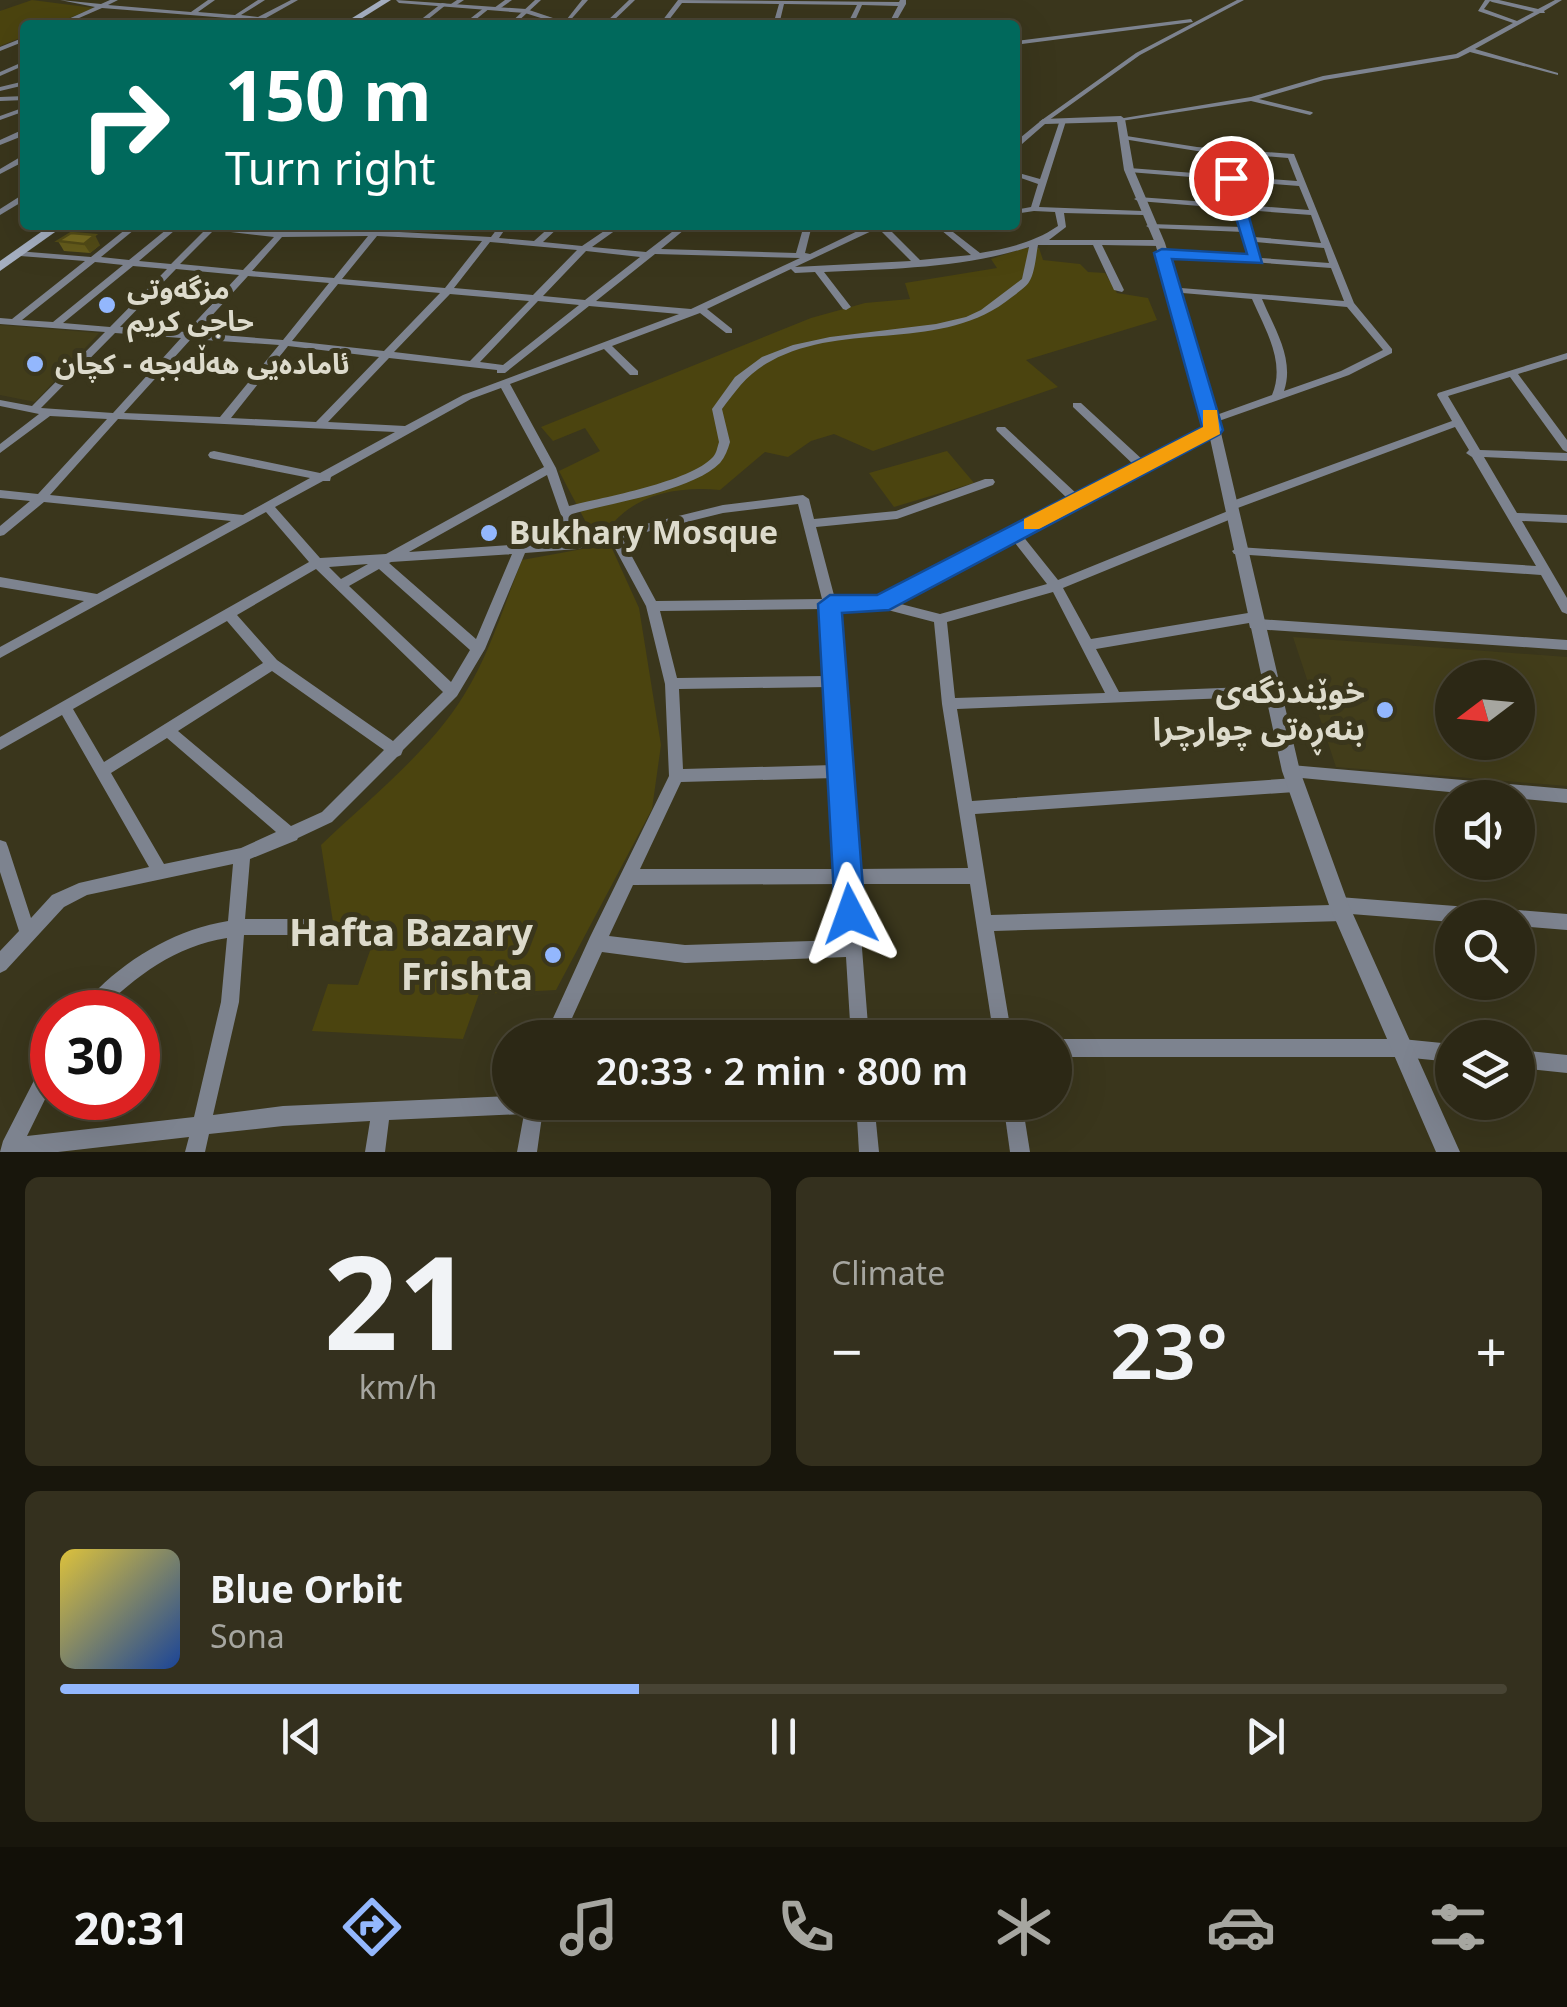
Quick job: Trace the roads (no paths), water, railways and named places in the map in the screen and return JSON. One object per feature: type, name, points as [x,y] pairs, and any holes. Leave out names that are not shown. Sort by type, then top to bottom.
[{"type":"main road","points":[[355,20],[385,0]]},
{"type":"main road","points":[[366,20],[400,0]]},
{"type":"main road","points":[[0,267],[52,230]]},
{"type":"main road","points":[[0,252],[20,253]]},
{"type":"street","points":[[68,0],[99,8],[276,20]]},
{"type":"street","points":[[70,20],[116,0]]},
{"type":"street","points":[[191,14],[212,0]]},
{"type":"street","points":[[238,15],[262,0]]},
{"type":"street","points":[[259,20],[295,0]]},
{"type":"street","points":[[400,0],[526,12],[546,20]]},
{"type":"street","points":[[425,20],[462,0]]},
{"type":"street","points":[[473,20],[509,0]]},
{"type":"street","points":[[517,20],[538,0]]},
{"type":"street","points":[[611,20],[632,0]]},
{"type":"street","points":[[1020,143],[1138,54],[1241,0]]},
{"type":"street","points":[[1518,24],[1480,10],[1490,0],[1517,2],[1543,12]]},
{"type":"street","points":[[1043,122],[1120,119],[1252,99],[1310,81],[1447,59],[1470,50],[1483,38],[1543,12],[1558,0]]},
{"type":"street","points":[[680,1],[903,2]]},
{"type":"street","points":[[206,20],[215,14]]},
{"type":"street","points":[[1020,41],[1198,22]]},
{"type":"street","points":[[1470,50],[1556,74]]},
{"type":"street","points":[[1512,72],[1522,66]]},
{"type":"street","points":[[1252,99],[1310,113]]},
{"type":"street","points":[[1120,119],[1129,170],[1161,248],[1212,425],[1293,778],[1341,909],[1448,1152]]},
{"type":"street","points":[[1034,209],[1062,121]]},
{"type":"street","points":[[880,604],[1212,425],[1389,352],[1350,304],[1292,156],[1197,149],[1123,137]]},
{"type":"street","points":[[1129,170],[1301,184]]},
{"type":"street","points":[[1020,176],[1040,182]]},
{"type":"street","points":[[1231,178],[1257,260]]},
{"type":"street","points":[[1020,211],[1144,212],[1240,207],[1313,212]]},
{"type":"street","points":[[784,271],[979,257],[1034,242],[1062,227],[1060,209]]},
{"type":"street","points":[[1144,212],[1249,235],[1326,246]]},
{"type":"street","points":[[14,322],[130,230]]},
{"type":"street","points":[[54,326],[171,230]]},
{"type":"street","points":[[33,411],[209,230]]},
{"type":"street","points":[[248,230],[280,235],[369,230]]},
{"type":"street","points":[[0,532],[40,499],[284,230]]},
{"type":"street","points":[[332,234],[336,230]]},
{"type":"street","points":[[225,418],[377,230]]},
{"type":"street","points":[[386,230],[582,250],[818,256]]},
{"type":"street","points":[[432,236],[436,230]]},
{"type":"street","points":[[319,425],[448,290],[499,230]]},
{"type":"street","points":[[535,245],[551,230]]},
{"type":"street","points":[[473,364],[582,250],[612,230]]},
{"type":"street","points":[[467,397],[680,230]]},
{"type":"street","points":[[800,255],[807,230]]},
{"type":"street","points":[[0,653],[241,518],[326,478],[405,429],[467,397],[697,310],[869,230]]},
{"type":"street","points":[[884,230],[917,262]]},
{"type":"street","points":[[945,230],[979,257]]},
{"type":"street","points":[[1034,242],[1161,248],[1334,266]]},
{"type":"street","points":[[568,511],[692,476],[718,460],[725,445],[717,409],[746,370],[764,358],[871,332],[973,318],[1026,280],[1034,242]]},
{"type":"street","points":[[1098,244],[1118,290]]},
{"type":"street","points":[[20,253],[697,310],[729,331]]},
{"type":"street","points":[[817,270],[846,307]]},
{"type":"street","points":[[1172,290],[1350,304]]},
{"type":"street","points":[[1256,296],[1283,366],[1285,383],[1277,396]]},
{"type":"street","points":[[0,321],[286,343],[504,368]]},
{"type":"street","points":[[607,347],[634,373]]},
{"type":"street","points":[[1567,356],[1442,395],[1455,424],[1567,609]]},
{"type":"street","points":[[1512,373],[1567,448]]},
{"type":"street","points":[[504,383],[550,468],[577,545]]},
{"type":"street","points":[[0,403],[48,413],[405,429]]},
{"type":"street","points":[[1077,406],[1142,466]]},
{"type":"street","points":[[0,450],[48,413]]},
{"type":"street","points":[[652,606],[880,604],[940,619],[1056,586],[1232,510],[1455,424]]},
{"type":"street","points":[[1001,429],[1076,500]]},
{"type":"street","points":[[1472,452],[1567,457]]},
{"type":"street","points":[[214,455],[326,478]]},
{"type":"street","points":[[340,585],[550,468]]},
{"type":"street","points":[[811,524],[897,514],[989,482]]},
{"type":"street","points":[[0,494],[241,518]]},
{"type":"street","points":[[0,744],[317,563],[380,562],[577,545],[723,509],[802,499],[830,604],[859,1020]]},
{"type":"street","points":[[268,508],[317,563],[452,692]]},
{"type":"street","points":[[1513,517],[1567,519]]},
{"type":"street","points":[[1014,533],[1056,586],[1114,696]]},
{"type":"street","points":[[560,1020],[676,776],[672,684],[652,606],[614,535]]},
{"type":"street","points":[[1238,551],[1544,571]]},
{"type":"street","points":[[0,964],[58,902],[85,888],[242,855],[327,817],[452,692],[478,650],[519,552]]},
{"type":"street","points":[[380,562],[478,650]]},
{"type":"street","points":[[0,582],[98,599]]},
{"type":"street","points":[[228,613],[272,664],[396,751]]},
{"type":"street","points":[[940,619],[949,704],[1000,1020]]},
{"type":"street","points":[[1087,645],[1255,621],[1567,645]]},
{"type":"street","points":[[104,770],[170,732],[272,664]]},
{"type":"street","points":[[672,684],[836,682]]},
{"type":"street","points":[[949,704],[1274,692]]},
{"type":"street","points":[[66,709],[160,870]]},
{"type":"street","points":[[170,732],[291,836]]},
{"type":"street","points":[[676,776],[842,771]]},
{"type":"street","points":[[965,808],[1293,778],[1567,796]]},
{"type":"street","points":[[0,847],[28,934]]},
{"type":"street","points":[[195,1152],[230,1002],[242,855]]},
{"type":"street","points":[[628,877],[976,876]]},
{"type":"street","points":[[984,922],[1341,909],[1435,914]]},
{"type":"street","points":[[1535,919],[1567,922]]},
{"type":"street","points":[[109,990],[154,958],[201,932],[237,926],[309,928]]},
{"type":"street","points":[[596,943],[685,954],[853,948]]},
{"type":"street","points":[[1072,1048],[1435,1051]]},
{"type":"street","points":[[1535,1061],[1567,1064]]},
{"type":"street","points":[[10,1150],[202,1124],[492,1105]]},
{"type":"street","points":[[10,1150],[30,1110]]},
{"type":"street","points":[[374,1152],[380,1111]]},
{"type":"street","points":[[527,1152],[532,1120]]},
{"type":"street","points":[[866,1120],[869,1152]]},
{"type":"street","points":[[1015,1120],[1020,1152]]},
{"type":"place","name":"مزگە‌وتی حاجی كریم","points":[[107,305]]},
{"type":"place","name":"ئامادەیی هەڵەبجە - کچان","points":[[35,364]]},
{"type":"place","name":"Bukhary Mosque","points":[[489,533]]},
{"type":"place","name":"خوێندنگەی بنەڕەتی چوارچرا","points":[[1385,710]]},
{"type":"place","name":"Hafta Bazary Frishta","points":[[553,955]]}]
